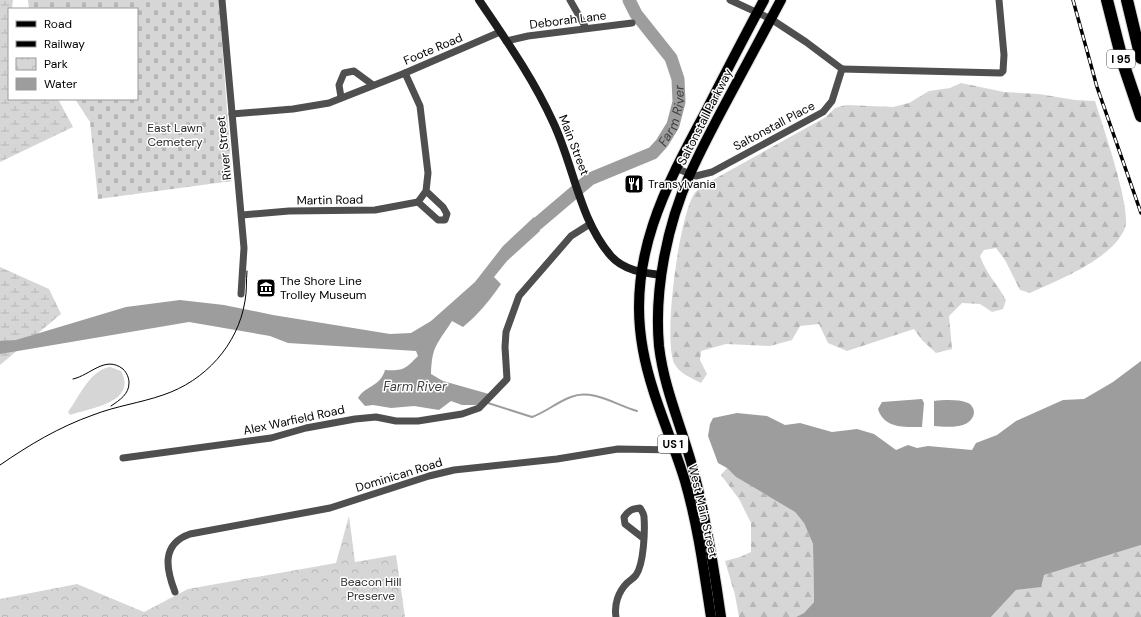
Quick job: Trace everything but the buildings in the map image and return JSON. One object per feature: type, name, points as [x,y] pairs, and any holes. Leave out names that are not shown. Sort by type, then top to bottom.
[{"type":"highway","name":"I 95","points":[[1107,0],[1123,63],[1141,116]]},
{"type":"highway","name":"I 95","points":[[1127,0],[1141,58]]},
{"type":"main road","name":"Main Street","points":[[479,0],[525,68],[544,104],[562,142],[590,224],[600,242],[612,257],[624,265],[642,273],[661,275]]},
{"type":"main road","name":"Saltonstall Parkway","points":[[642,273],[651,228],[661,198],[675,168],[764,0]]},
{"type":"main road","name":"Saltonstall Parkway","points":[[661,275],[678,205],[690,174],[781,0]]},
{"type":"main road","points":[[661,198],[678,205]]},
{"type":"main road","name":"West Main Street","points":[[642,273],[640,308],[643,350],[648,372],[675,450],[693,513],[711,617]]},
{"type":"main road","name":"West Main Street","points":[[661,275],[658,294],[659,347],[667,386],[687,447],[705,522],[721,617]]},
{"type":"street","name":"River Street","points":[[222,0],[242,215],[244,257],[241,294]]},
{"type":"street","points":[[570,0],[586,28]]},
{"type":"street","points":[[730,0],[757,14],[771,19],[806,42],[842,69],[997,73],[1003,71],[1004,55],[999,0]]},
{"type":"street","name":"Deborah Lane","points":[[506,41],[528,36],[632,23]]},
{"type":"street","name":"Foote Road","points":[[232,114],[293,109],[329,103],[405,73],[500,32]]},
{"type":"street","name":"Saltonstall Place","points":[[675,168],[699,176],[712,172],[823,112],[832,101],[842,69]]},
{"type":"street","points":[[341,98],[339,85],[344,73],[354,71],[373,85]]},
{"type":"street","points":[[405,73],[420,106],[428,173],[426,191],[418,202],[438,220],[445,220],[447,214],[443,207],[426,191]]},
{"type":"street","name":"Martin Road","points":[[242,215],[289,211],[375,210],[418,202]]},
{"type":"street","name":"Alex Warfield Road","points":[[123,458],[271,438],[306,428],[355,418],[376,417],[396,421],[418,421],[469,412],[479,408],[507,379],[504,347],[506,332],[519,296],[571,236],[590,224]]},
{"type":"street","name":"Dominican Road","points":[[175,592],[168,567],[169,554],[175,542],[190,534],[330,508],[423,478],[454,470],[557,459],[618,449],[675,450],[687,447]]},
{"type":"street","points":[[616,617],[616,599],[626,584],[636,575],[640,566],[643,538]]},
{"type":"green space","points":[[0,0],[13,0],[12,8],[8,8],[8,100],[59,100],[73,127],[0,162]]},
{"type":"green space","name":"East Lawn Cemetery","points":[[28,0],[219,0],[232,181],[98,199],[90,122],[76,100],[138,100],[138,8],[29,8]]},
{"type":"green space","points":[[961,83],[1004,92],[1039,94],[1075,100],[1095,101],[1124,203],[1126,218],[1125,228],[1119,239],[1097,259],[1084,267],[1030,293],[1020,290],[1005,260],[996,248],[984,250],[980,256],[982,262],[1006,300],[1003,309],[992,312],[980,304],[962,303],[949,316],[952,349],[936,353],[922,340],[914,329],[847,351],[828,343],[819,324],[800,326],[792,340],[770,346],[726,344],[701,351],[700,360],[707,374],[701,383],[679,370],[674,363],[671,349],[670,329],[674,278],[683,227],[688,207],[694,194],[702,186],[826,117],[835,108],[846,105],[893,107],[909,103],[929,91],[950,88]]},
{"type":"green space","points":[[0,267],[49,289],[61,314],[0,365]]},
{"type":"green space","points":[[110,367],[121,371],[125,382],[123,390],[118,397],[100,406],[70,415],[68,412],[91,379],[103,369]]},
{"type":"green space","points":[[727,468],[736,477],[795,512],[804,523],[813,544],[814,602],[804,613],[796,617],[739,617],[735,595],[725,561],[751,552],[751,523],[739,499],[721,475]]},
{"type":"green space","name":"Beacon Hill Preserve","points":[[349,516],[355,562],[396,555],[405,617],[0,617],[0,599],[77,584],[144,612],[188,589],[336,563]]},
{"type":"green space","points":[[1141,545],[1141,617],[991,617],[1016,590],[1031,588],[1043,575]]},
{"type":"water","name":"Farm River","points":[[534,217],[540,231],[507,261],[494,277],[501,284],[493,296],[463,327],[452,321],[434,351],[431,374],[443,381],[489,394],[479,405],[462,405],[451,401],[439,410],[414,406],[391,408],[373,405],[365,406],[358,398],[361,394],[380,380],[385,370],[396,370],[407,366],[418,356],[416,351],[288,343],[270,336],[189,322],[0,354],[0,341],[16,340],[126,307],[180,300],[224,305],[273,315],[390,334],[411,333],[431,321],[475,282],[503,246]]},
{"type":"water","points":[[1141,361],[1141,545],[1044,575],[1041,587],[1016,590],[991,617],[796,617],[804,613],[814,602],[813,544],[804,523],[795,512],[736,477],[727,468],[718,463],[708,436],[710,424],[713,418],[737,413],[767,416],[785,425],[800,423],[832,432],[857,429],[874,434],[896,450],[908,445],[917,448],[928,446],[972,450],[976,443],[997,435],[1016,421],[1063,400],[1084,399],[1113,382]]},
{"type":"water","points":[[922,399],[924,403],[922,427],[896,426],[885,420],[881,416],[878,409],[882,402]]},
{"type":"water","points":[[951,400],[968,403],[972,406],[974,413],[972,418],[963,425],[951,427],[934,426],[934,401]]},
{"type":"waterway","name":"Farm River","points":[[537,224],[590,179],[653,153],[662,143],[673,125],[679,102],[678,79],[671,58],[636,14],[629,0]]},
{"type":"waterway","name":"Farm River","points":[[488,403],[532,417],[571,397],[588,395],[596,396],[637,411]]},
{"type":"tram line","points":[[0,465],[22,450],[68,425],[102,412],[163,395],[193,381],[206,371],[227,346],[235,332],[245,301],[247,271]]},
{"type":"tram line","points":[[73,379],[104,365],[116,365],[123,369],[128,377],[129,387],[126,394],[111,406]]},
{"type":"railway","points":[[1073,0],[1097,87],[1141,213]]},
{"type":"place","name":"Transylvania","points":[[634,184]]},
{"type":"place","name":"The Shore Line Trolley Museum","points":[[266,288]]}]
